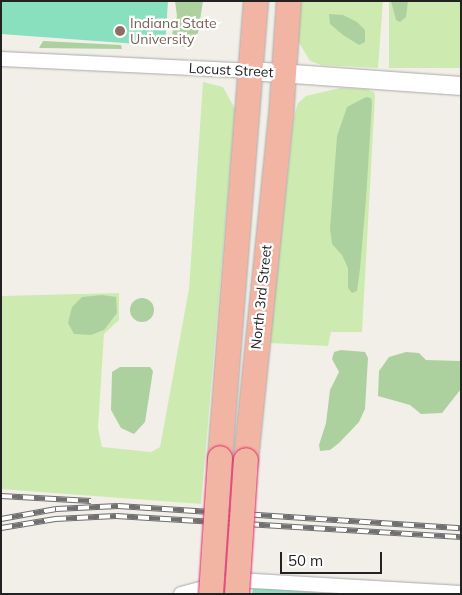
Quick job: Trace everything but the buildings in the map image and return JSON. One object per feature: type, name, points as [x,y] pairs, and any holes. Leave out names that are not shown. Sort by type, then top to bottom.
[{"type":"highway","name":"North 3rd Street","points":[[211,594],[256,1]]},
{"type":"highway","name":"North 3rd Street","points":[[237,594],[246,460],[284,74],[288,1]]},
{"type":"street","name":"Locust Street","points":[[1,59],[251,70],[461,86]]},
{"type":"street","points":[[182,594],[223,583],[254,581],[461,593]]},
{"type":"green space","points":[[1,1],[168,1],[165,46],[1,34]]},
{"type":"green space","points":[[175,1],[203,1],[198,33],[183,47],[170,42],[177,16]]},
{"type":"green space","points":[[299,1],[383,1],[378,68],[321,65],[310,61],[298,41]]},
{"type":"green space","points":[[389,1],[461,1],[461,68],[389,68]]},
{"type":"green space","points":[[391,1],[408,1],[406,17],[400,22],[396,20]]},
{"type":"green space","points":[[329,14],[343,15],[357,22],[365,30],[365,42],[359,45],[343,35],[330,24]]},
{"type":"green space","points":[[43,41],[121,45],[122,49],[39,48]]},
{"type":"green space","points":[[203,82],[223,87],[235,109],[201,504],[1,489],[1,296],[119,293],[119,320],[104,334],[98,428],[102,447],[151,452],[160,447],[189,289]]},
{"type":"green space","points":[[340,88],[366,89],[374,92],[375,96],[362,332],[331,332],[328,346],[270,343],[294,116],[298,103],[306,96]]},
{"type":"green space","points":[[366,97],[371,98],[372,103],[366,199],[357,291],[352,293],[348,288],[348,268],[342,255],[332,244],[330,229],[337,136],[347,107]]},
{"type":"green space","points":[[102,295],[116,297],[117,313],[104,330],[91,335],[74,334],[68,323],[72,307],[82,297]]},
{"type":"green space","points":[[142,298],[151,301],[154,310],[151,319],[142,322],[133,319],[130,310],[133,301]]},
{"type":"green space","points":[[341,350],[365,352],[368,358],[365,409],[359,422],[339,443],[330,450],[320,451],[319,445],[326,423],[330,390],[339,372],[332,359],[334,352]]},
{"type":"green space","points":[[406,352],[419,353],[426,360],[461,361],[461,389],[442,413],[421,414],[410,405],[378,396],[379,371],[389,357]]},
{"type":"green space","points":[[120,367],[150,367],[153,371],[145,422],[134,434],[121,428],[111,410],[112,372]]},
{"type":"green space","points":[[253,589],[274,589],[339,594],[252,594]]},
{"type":"railway","points":[[1,496],[91,501]]},
{"type":"railway","points":[[1,519],[56,509],[118,506],[461,528]]},
{"type":"railway","points":[[1,528],[55,519],[116,516],[461,537]]},
{"type":"place","name":"Indiana State University","points":[[120,31]]}]
